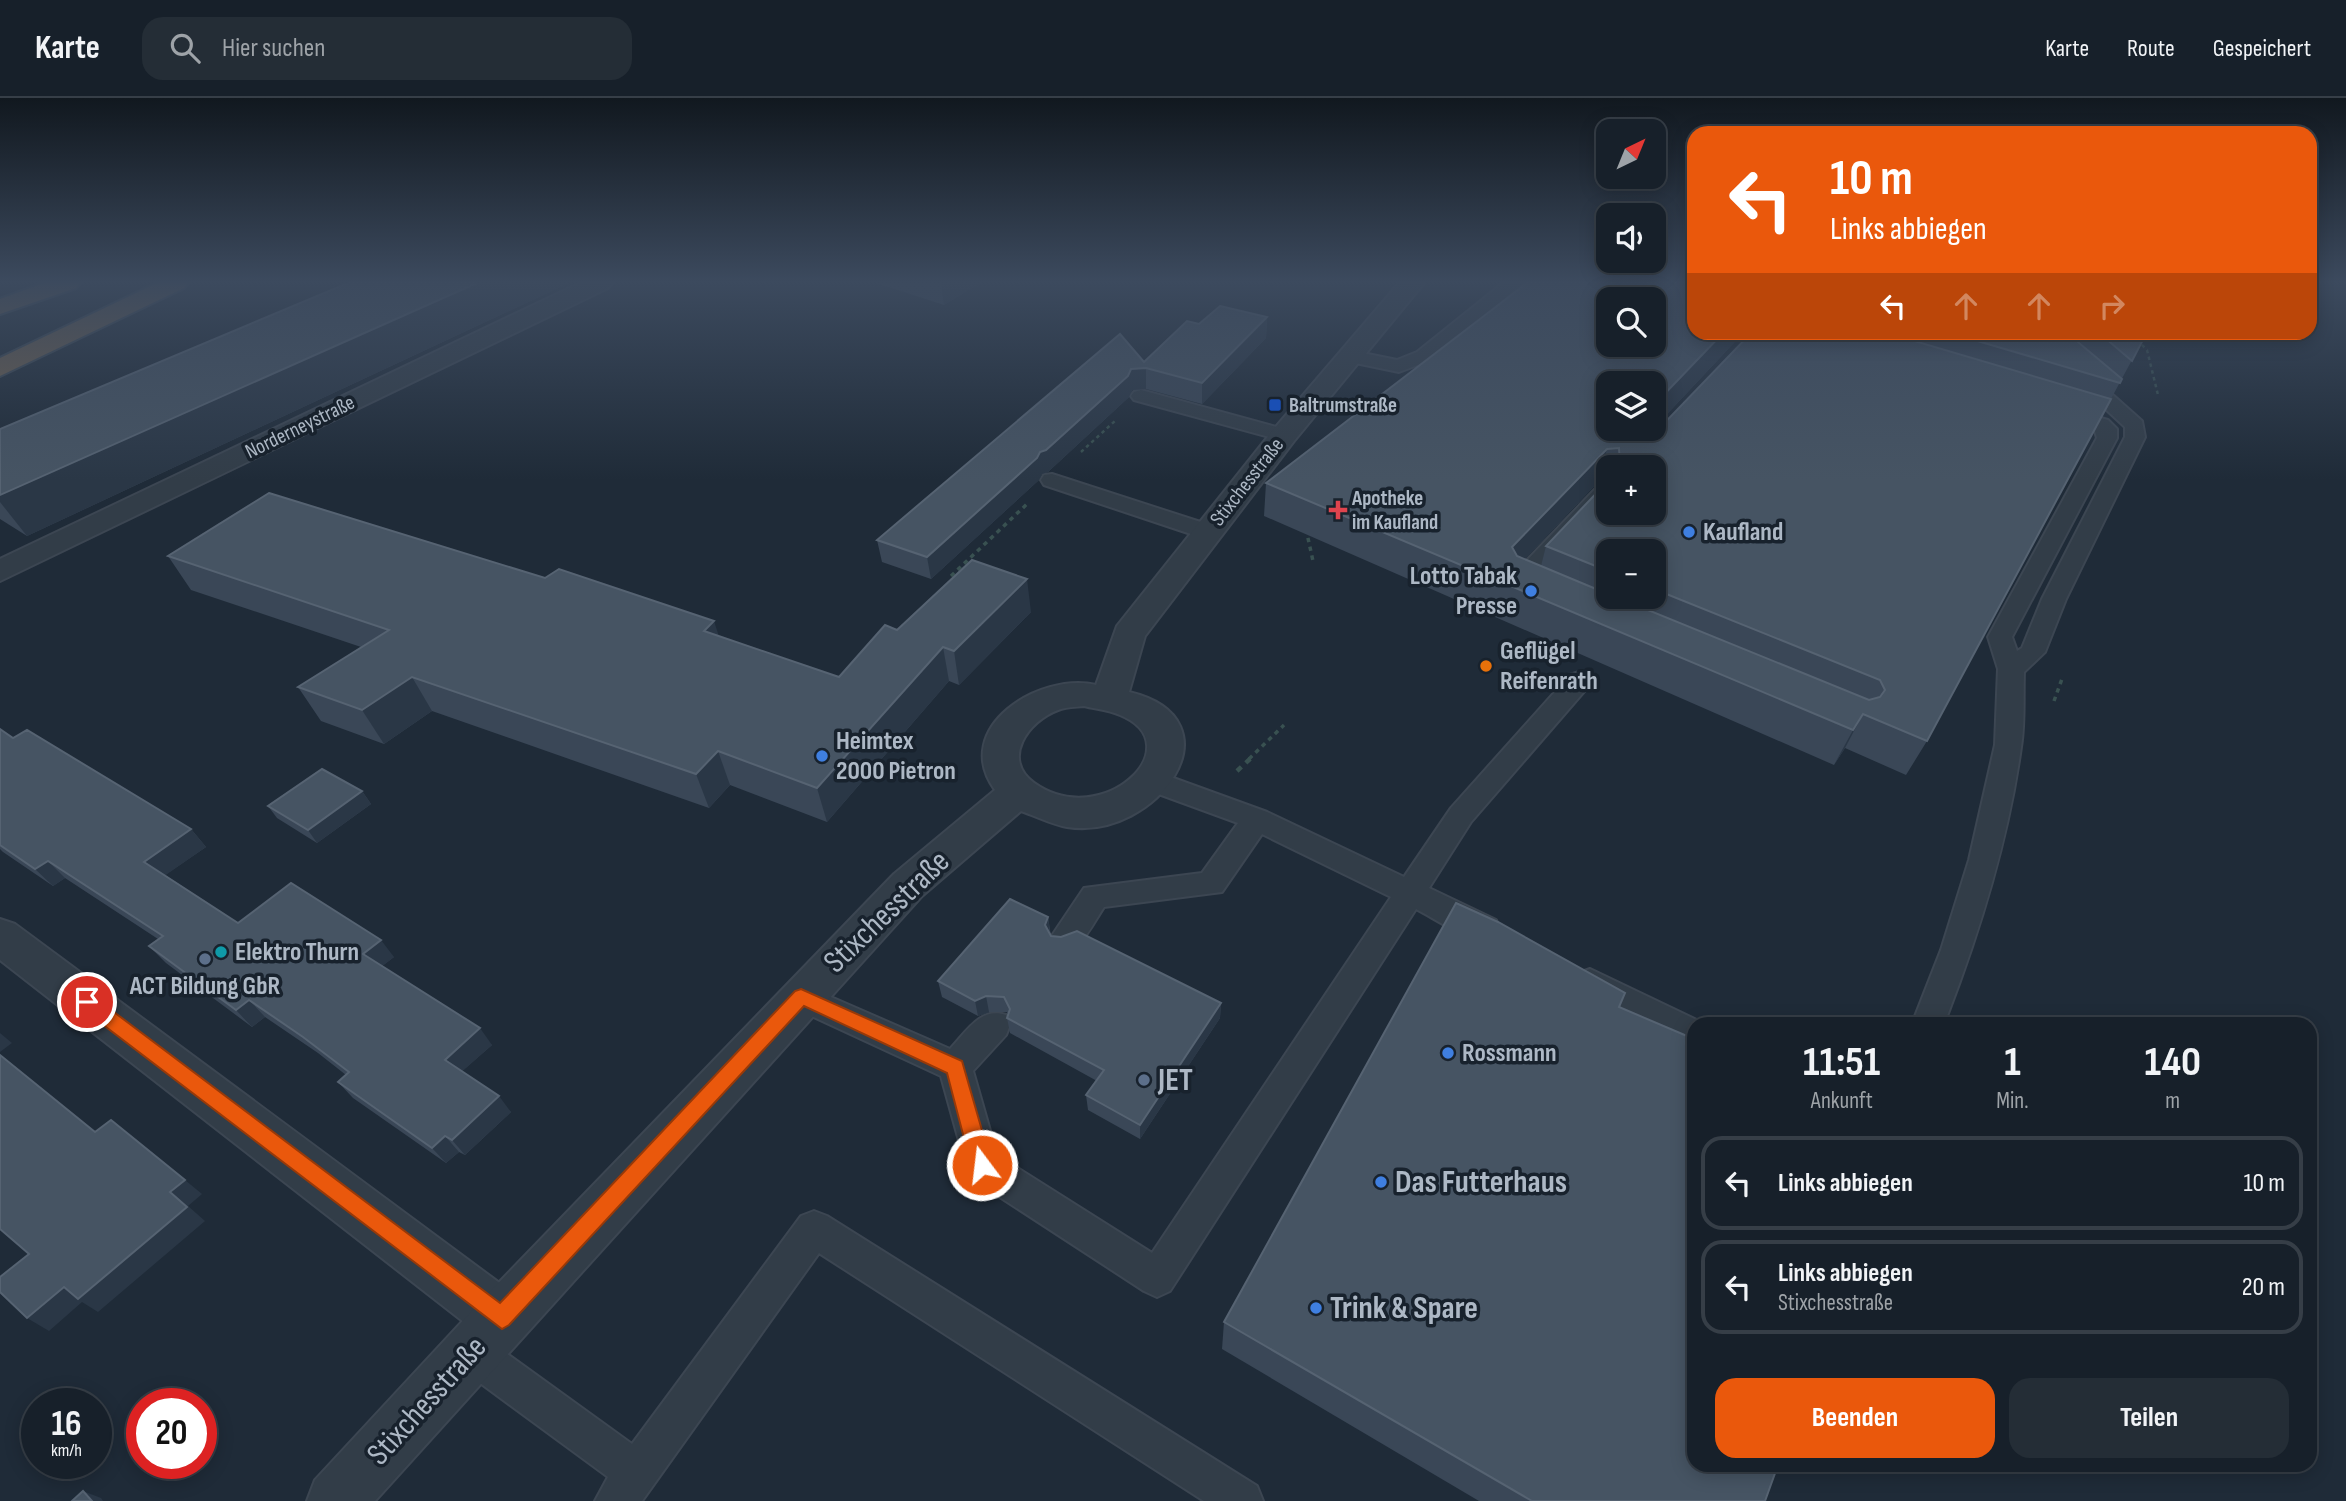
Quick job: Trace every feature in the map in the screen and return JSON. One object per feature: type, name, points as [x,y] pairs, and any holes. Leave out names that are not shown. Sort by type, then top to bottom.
[{"type":"highway","points":[[0,368],[40,348]]},
{"type":"street","name":"Norderneystraße","points":[[0,571],[464,348]]},
{"type":"street","name":"Stixchesstraße","points":[[1110,696],[1129,635],[1283,435],[1355,348]]},
{"type":"street","points":[[1084,694],[1110,696],[1131,703],[1150,714],[1162,730],[1168,747],[1166,764],[1155,782],[1138,797],[1115,807],[1089,812],[1062,812],[1037,804],[1017,793],[1003,776],[999,757],[1003,738],[1015,720],[1035,706],[1058,698],[1084,694]]},
{"type":"street","name":"Stixchesstraße","points":[[336,1501],[502,1318],[908,885],[1017,793]]},
{"type":"street","points":[[0,936],[502,1318]]},
{"type":"lane","points":[[1348,356],[1399,366],[1424,356],[1433,348]]},
{"type":"lane","points":[[2011,669],[2034,652],[2054,599],[2135,437],[2134,425],[2118,407],[2063,362]]},
{"type":"lane","points":[[1141,396],[1283,435]]},
{"type":"lane","points":[[1931,1017],[1957,950],[1984,860],[2008,744],[2011,669],[2000,637],[2107,438],[2107,429],[2101,424],[2040,406]]},
{"type":"lane","points":[[1052,481],[1208,532]]},
{"type":"lane","points":[[1555,599],[1518,583],[1596,502]]},
{"type":"lane","points":[[955,1067],[982,1165],[1157,1278],[1409,890],[1461,815],[1579,681]]},
{"type":"lane","points":[[1155,782],[1258,818],[1508,940]]},
{"type":"lane","points":[[1064,940],[1095,896],[1211,884],[1258,818]]},
{"type":"lane","points":[[1570,972],[1687,1030]]},
{"type":"lane","points":[[801,997],[955,1067]]},
{"type":"lane","points":[[955,1067],[995,1025]]},
{"type":"lane","points":[[471,1352],[626,1487],[814,1229],[1242,1501]]},
{"type":"path","points":[[1296,525],[1306,530],[1313,561]]},
{"type":"path","points":[[1214,802],[1228,779],[1284,725]]},
{"type":"building","points":[[192,348],[330,348],[0,495],[0,429]]},
{"type":"building","points":[[1103,348],[1132,348],[1144,362],[1158,348],[1236,348],[1202,383],[1146,368],[1131,369],[1128,376],[1046,450],[1040,452],[1037,458],[927,557],[877,540]]},
{"type":"building","name":"Kaufland","points":[[1442,348],[1596,348],[1596,357],[1666,357],[1666,348],[1708,348],[1666,392],[1666,371],[1596,371],[1596,441],[1666,441],[1666,421],[1736,348],[1940,348],[2111,399],[1927,741],[1863,714],[1853,730],[1266,483]]},
{"type":"building","points":[[2003,348],[2086,348],[2122,379],[2120,383]]},
{"type":"building","points":[[2117,348],[2138,348],[2132,361]]},
{"type":"building","points":[[269,493],[545,578],[559,569],[714,621],[704,631],[839,677],[885,625],[897,630],[972,560],[1027,579],[954,651],[943,647],[817,788],[718,751],[696,774],[412,677],[362,710],[298,687],[389,630],[168,556]]},
{"type":"building","points":[[0,729],[13,738],[27,730],[191,829],[144,862],[238,923],[291,883],[381,940],[363,954],[480,1028],[445,1060],[499,1096],[452,1140],[445,1136],[432,1148],[338,1082],[349,1072],[303,1037],[249,1000],[236,1010],[149,946],[163,936],[48,861],[35,869],[0,845]]},
{"type":"building","points":[[322,769],[362,791],[308,830],[268,806]]},
{"type":"building","points":[[1010,899],[1048,917],[1045,925],[1051,936],[1061,937],[1077,931],[1221,1003],[1140,1125],[1086,1095],[1104,1070],[1007,1018],[1010,1009],[1004,997],[986,996],[975,1001],[938,981]]},
{"type":"building","points":[[1456,903],[1498,922],[1625,993],[1619,1007],[1687,1036],[1687,1472],[1775,1472],[1765,1501],[1532,1501],[1224,1322]]},
{"type":"building","points":[[0,1055],[95,1132],[111,1120],[185,1180],[170,1192],[187,1207],[78,1299],[64,1287],[27,1318],[0,1292],[0,1277],[29,1254],[0,1229]]},
{"type":"building","points":[[83,1491],[92,1501],[72,1501]]},
{"type":"place","name":"Baltrumstraße","points":[[1275,405]]},
{"type":"place","name":"Apotheke im Kaufland","points":[[1338,510]]},
{"type":"place","name":"Kaufland","points":[[1689,532]]},
{"type":"place","name":"Lotto Tabak Presse","points":[[1531,591]]},
{"type":"place","name":"Geflügel Reifenrath","points":[[1486,666]]},
{"type":"place","name":"Heimtex 2000 Pietron","points":[[822,756]]},
{"type":"place","name":"Elektro Thurn","points":[[221,952]]},
{"type":"place","name":"ACT Bildung GbR","points":[[205,959]]},
{"type":"place","name":"Rossmann","points":[[1448,1053]]},
{"type":"place","name":"JET","points":[[1144,1080]]},
{"type":"place","name":"Das Futterhaus","points":[[1381,1182]]},
{"type":"place","name":"Trink & Spare","points":[[1316,1308]]},
{"type":"route","points":[[87,1002],[502,1318],[801,997],[955,1067],[982,1165]]}]
